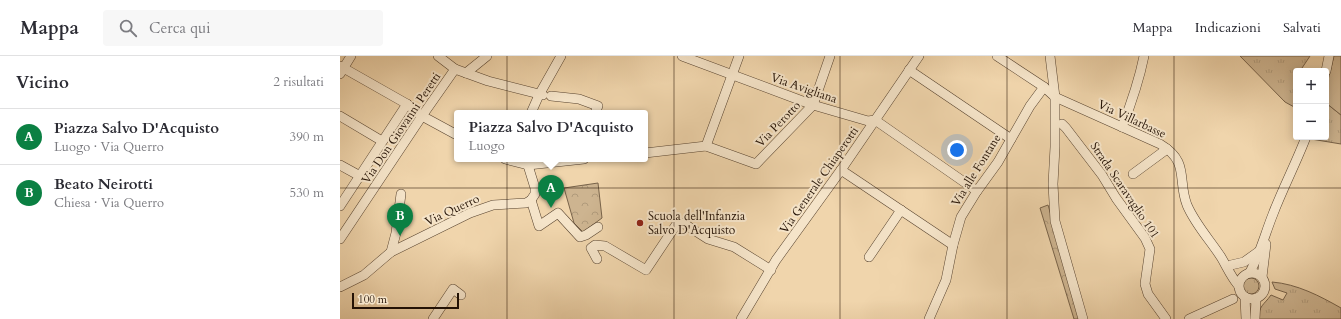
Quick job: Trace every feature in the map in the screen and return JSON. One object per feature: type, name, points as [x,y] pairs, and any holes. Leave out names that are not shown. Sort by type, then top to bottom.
[{"type":"street","points":[[351,56],[341,69],[407,104],[422,116],[454,133]]},
{"type":"street","points":[[438,56],[452,67],[488,81],[544,95],[579,100],[598,106],[597,110]]},
{"type":"street","points":[[466,73],[487,56]]},
{"type":"street","points":[[533,110],[544,95],[561,56]]},
{"type":"street","name":"Via Avigliana","points":[[682,56],[813,105],[868,121],[875,120]]},
{"type":"street","points":[[706,146],[739,56]]},
{"type":"street","points":[[813,105],[830,56]]},
{"type":"street","name":"Via Generale Chiaperotti","points":[[741,319],[771,270],[918,56]]},
{"type":"street","name":"Via Villarbasse","points":[[997,56],[1044,87],[1055,97],[1154,141],[1174,154],[1178,162],[1187,205],[1196,222],[1221,258],[1230,276],[1241,292]]},
{"type":"street","points":[[1050,56],[1055,97],[1053,184],[1055,221],[1083,319]]},
{"type":"street","points":[[1122,128],[1140,75],[1144,56]]},
{"type":"street","points":[[1327,68],[1329,56]]},
{"type":"street","name":"Via Don Giovanni Peretti","points":[[340,239],[422,116],[452,67]]},
{"type":"street","points":[[909,70],[1011,139]]},
{"type":"street","name":"Via alle Fontane","points":[[930,319],[946,280],[953,245],[961,217],[977,191],[998,162],[1030,106],[1044,87]]},
{"type":"street","points":[[340,206],[407,104]]},
{"type":"street","name":"Via Perotto","points":[[648,153],[706,146],[756,164],[813,105]]},
{"type":"street","points":[[340,116],[382,141]]},
{"type":"street","points":[[875,120],[977,191]]},
{"type":"street","name":"Strada Scaravaglio 101","points":[[1062,124],[1090,159],[1145,238],[1150,249],[1145,284],[1148,294],[1166,319]]},
{"type":"street","points":[[1246,319],[1241,292],[1241,278],[1247,274],[1256,262],[1258,252],[1268,227],[1297,162],[1305,140]]},
{"type":"street","points":[[1133,174],[1167,149]]},
{"type":"street","points":[[527,162],[535,188],[535,194],[531,200],[539,226],[558,214],[580,237],[598,228]]},
{"type":"street","points":[[340,164],[360,176]]},
{"type":"street","points":[[841,170],[953,245]]},
{"type":"street","points":[[391,252],[396,234],[401,194]]},
{"type":"street","name":"Via Querro","points":[[340,287],[364,275],[391,252],[481,208],[493,205],[526,203],[531,200]]},
{"type":"street","points":[[869,257],[901,210]]},
{"type":"street","points":[[597,259],[591,248],[595,245],[605,246],[646,270],[676,225],[683,223],[708,238],[734,247],[771,270]]},
{"type":"street","points":[[1241,292],[1248,299],[1256,299],[1260,297],[1265,290],[1262,277],[1268,227]]},
{"type":"street","points":[[1231,264],[1244,262],[1258,252]]},
{"type":"street","name":"Via Villarbasse","points":[[1221,258],[1247,274]]},
{"type":"street","points":[[1247,274],[1257,273],[1262,277]]},
{"type":"street","points":[[433,319],[453,289],[461,295]]},
{"type":"street","points":[[1189,319],[1233,298],[1241,292]]},
{"type":"street","points":[[1255,319],[1256,299]]},
{"type":"green space","points":[[1240,56],[1310,56],[1302,68],[1293,68],[1293,106],[1285,102]]},
{"type":"green space","points":[[1334,56],[1341,56],[1341,115],[1329,105],[1329,76]]},
{"type":"green space","points":[[1329,105],[1341,115],[1341,144],[1317,140],[1329,140]]},
{"type":"green space","points":[[598,183],[602,218],[583,232],[574,223],[564,188]]},
{"type":"green space","points":[[1048,205],[1082,319],[1074,319],[1040,208]]},
{"type":"green space","points":[[1251,278],[1258,283],[1259,286],[1254,293],[1251,294],[1244,289],[1243,286],[1248,279]]},
{"type":"green space","points":[[1272,282],[1290,285],[1317,295],[1341,308],[1341,319],[1259,319],[1259,311],[1271,295],[1283,300],[1287,293],[1275,289]]},
{"type":"place","name":"Piazza Salvo D'Acquisto","points":[[551,208]]},
{"type":"place","name":"Scuola dell'Infanzia Salvo D'Acquisto","points":[[640,223]]},
{"type":"place","name":"Beato Neirotti","points":[[400,236]]}]
